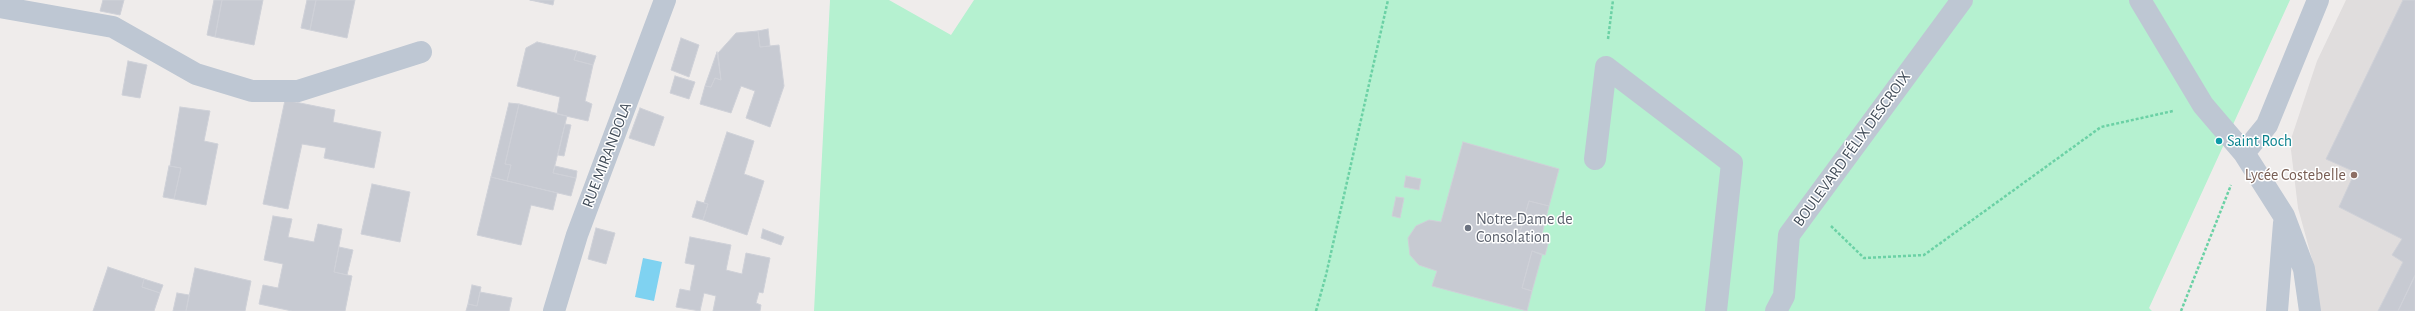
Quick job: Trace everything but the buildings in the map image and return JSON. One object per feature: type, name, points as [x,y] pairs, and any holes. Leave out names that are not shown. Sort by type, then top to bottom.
[{"type":"street","name":"RUE MIRANDOLA","points":[[554,311],[577,235],[665,0]]},
{"type":"street","name":"BOULEVARD FÉLIX DESCROIX","points":[[1776,311],[1784,296],[1789,235],[1962,0]]},
{"type":"street","points":[[2140,0],[2203,105],[2244,153],[2284,216],[2304,269],[2310,311]]},
{"type":"street","points":[[2244,153],[2267,125],[2318,0]]},
{"type":"street","points":[[0,7],[113,27],[196,74],[252,91],[298,91],[420,52]]},
{"type":"street","points":[[1594,159],[1606,67],[1732,163],[1716,311]]},
{"type":"street","points":[[2277,311],[2284,216]]},
{"type":"path","points":[[1316,311],[1326,275],[1388,0]]},
{"type":"path","points":[[1606,67],[1613,0]]},
{"type":"path","points":[[1828,223],[1864,258],[1924,255],[2101,127],[2203,105]]},
{"type":"path","points":[[2181,311],[2244,153]]},
{"type":"shaded area","name":"Lycée Costebelle","points":[[2346,0],[2415,0],[2415,311],[2316,311],[2315,270],[2298,208],[2290,142],[2317,61]]},
{"type":"green space","points":[[830,0],[889,0],[951,35],[974,0],[2290,0],[2149,308],[2152,311],[814,311]]},
{"type":"water","points":[[643,258],[662,262],[654,301],[635,297]]},
{"type":"place","name":"Saint Roch","points":[[2219,141]]},
{"type":"place","name":"Lycée Costebelle","points":[[2354,175]]},
{"type":"place","name":"Notre-Dame de Consolation","points":[[1468,228]]}]
